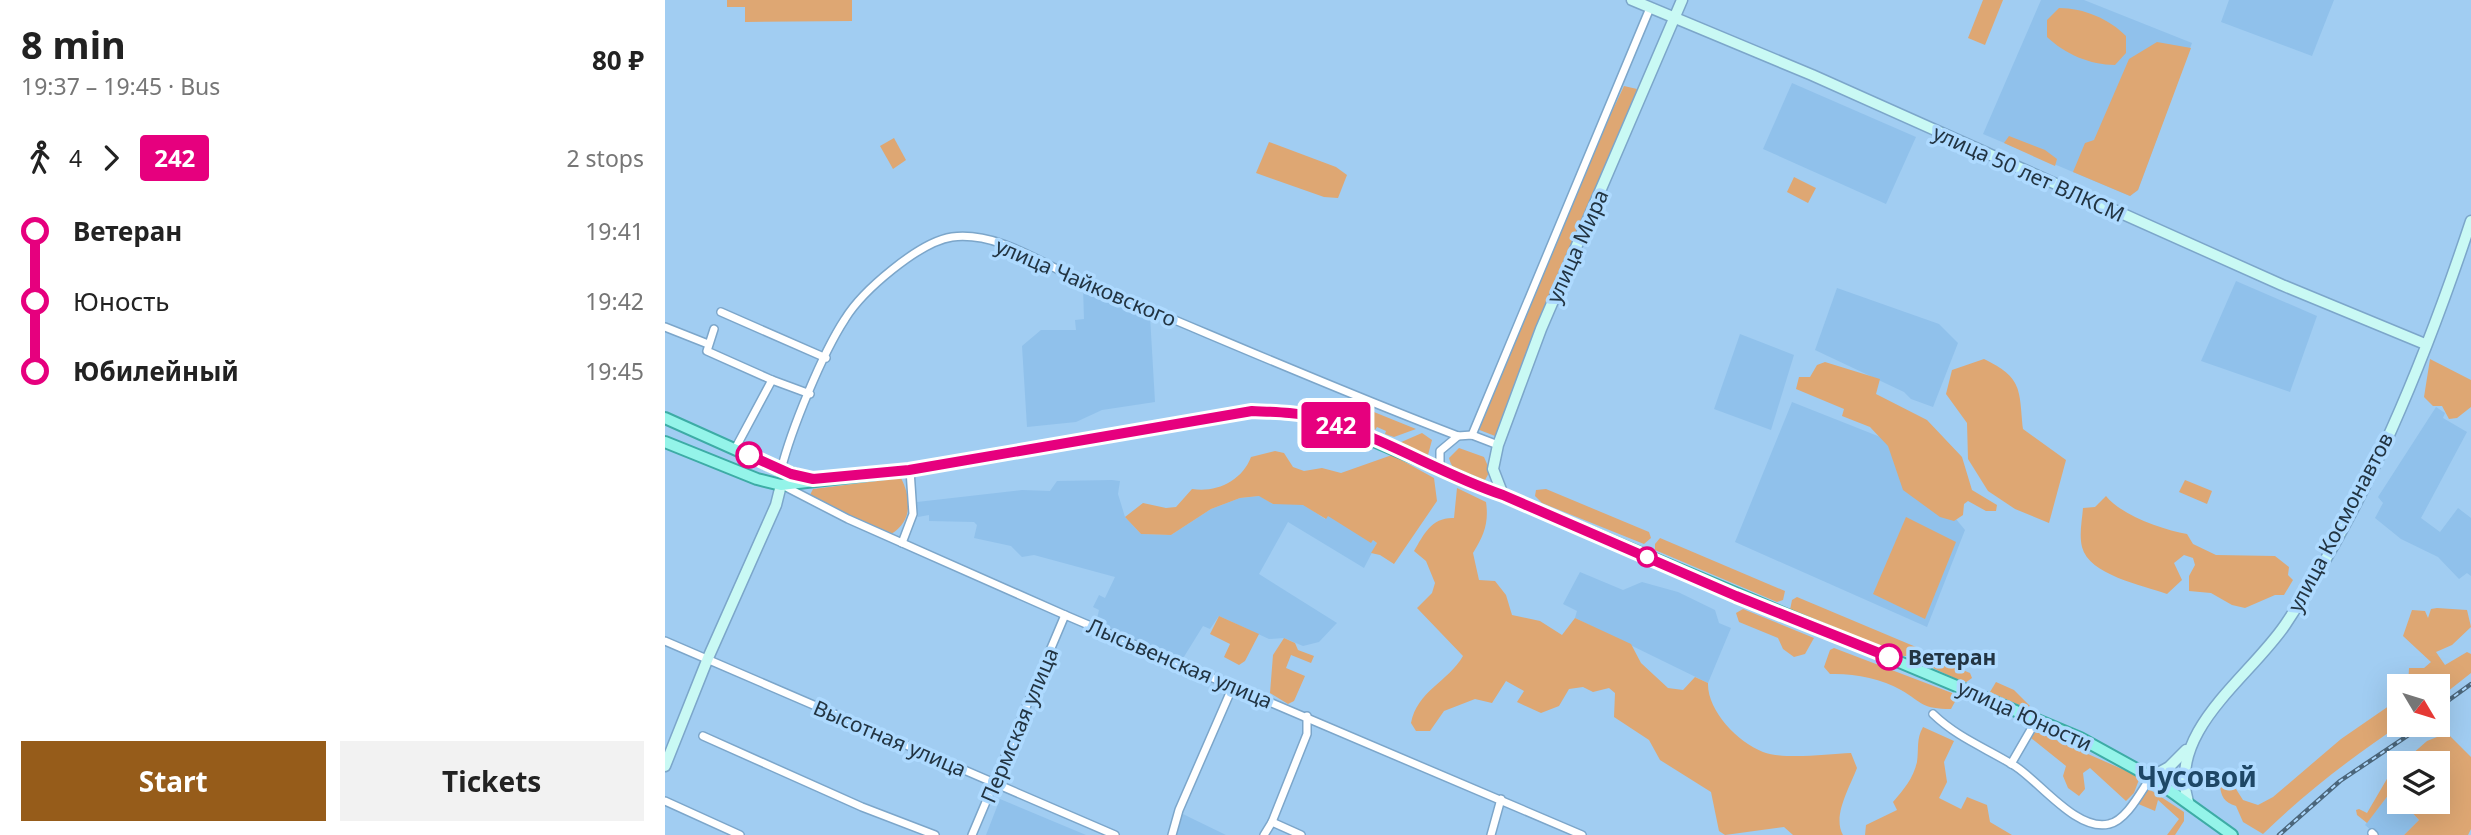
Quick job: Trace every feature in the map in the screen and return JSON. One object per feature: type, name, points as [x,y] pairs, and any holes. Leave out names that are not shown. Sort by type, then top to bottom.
[{"type":"main road","name":"улица Юности","points":[[813,479],[909,470],[1252,411],[1293,413],[1319,418],[1440,468],[1464,482],[1503,495],[1736,596],[2037,719],[2151,776],[2232,835]]},
{"type":"main road","points":[[665,418],[781,470],[813,479]]},
{"type":"main road","name":"Лысьвенская улица","points":[[665,442],[757,479],[781,485],[813,479]]},
{"type":"main road","points":[[781,470],[781,485]]},
{"type":"street","name":"улица 50 лет ВЛКСМ","points":[[1632,0],[1812,75],[2151,228],[2425,344]]},
{"type":"street","name":"улица Мира","points":[[1503,495],[1493,469],[1498,445],[1541,329],[1682,0]]},
{"type":"street","name":"улица Мира","points":[[1472,435],[1650,8]]},
{"type":"street","name":"улица Космонавтов","points":[[2188,802],[2182,774],[2190,744],[2204,721],[2269,647],[2315,573],[2382,448],[2471,221]]},
{"type":"street","name":"улица Чайковского","points":[[781,470],[810,394],[845,318],[904,260],[952,237],[989,240],[1368,402],[1458,436],[1472,435],[1498,445]]},
{"type":"street","points":[[721,312],[826,358]]},
{"type":"street","points":[[665,327],[708,344]]},
{"type":"street","points":[[714,329],[707,351],[810,394]]},
{"type":"street","points":[[735,449],[772,380]]},
{"type":"street","points":[[1440,468],[1440,451],[1458,436]]},
{"type":"street","points":[[902,543],[913,514],[909,470]]},
{"type":"street","points":[[812,502],[807,493],[813,479]]},
{"type":"street","points":[[665,766],[708,658],[768,525],[781,485]]},
{"type":"street","name":"Лысьвенская улица","points":[[781,485],[812,502],[1065,615],[1581,835]]},
{"type":"street","name":"Пермская улица","points":[[972,835],[1065,615]]},
{"type":"street","name":"Высотная улица","points":[[665,641],[1115,835]]},
{"type":"street","points":[[1172,835],[1179,810],[1233,687]]},
{"type":"street","points":[[1933,714],[1951,732],[2035,779],[2063,808],[2095,825],[2109,824],[2121,818],[2151,776],[2176,762],[2190,744]]},
{"type":"street","points":[[1264,835],[1272,822],[1307,734],[1307,716]]},
{"type":"street","points":[[2011,764],[2037,719]]},
{"type":"street","points":[[703,736],[862,807],[935,835]]},
{"type":"street","points":[[1491,835],[1501,799]]},
{"type":"street","points":[[665,801],[740,835]]},
{"type":"street","points":[[1272,822],[1301,835]]},
{"type":"shaded area","points":[[727,0],[852,0],[852,21],[745,22],[745,7],[727,7]]},
{"type":"shaded area","points":[[1983,0],[2003,0],[1985,45],[1968,38]]},
{"type":"shaded area","points":[[2041,0],[2084,0],[2192,43],[2138,190],[2130,196],[1983,134]]},
{"type":"shaded area","points":[[2229,0],[2334,0],[2312,56],[2221,22]]},
{"type":"shaded area","points":[[2059,8],[2087,12],[2112,24],[2126,36],[2126,53],[2115,65],[2087,61],[2062,49],[2047,37],[2047,20]]},
{"type":"shaded area","points":[[2157,42],[2191,48],[2138,190],[2130,196],[2073,172],[2085,143],[2094,140],[2129,59]]},
{"type":"shaded area","points":[[1792,83],[1916,137],[1886,204],[1763,149]]},
{"type":"shaded area","points":[[1624,86],[1637,89],[1611,160],[1495,436],[1477,429],[1584,171]]},
{"type":"shaded area","points":[[2009,136],[2045,150],[2057,159],[2055,166],[2004,143]]},
{"type":"shaded area","points":[[894,138],[906,160],[893,169],[880,146]]},
{"type":"shaded area","points":[[1269,142],[1336,167],[1347,175],[1338,198],[1324,197],[1256,173]]},
{"type":"shaded area","points":[[1794,177],[1816,188],[1808,203],[1787,192]]},
{"type":"shaded area","points":[[2236,281],[2317,316],[2290,392],[2201,361]]},
{"type":"shaded area","points":[[1083,288],[1150,316],[1155,402],[1102,410],[1076,422],[1027,427],[1022,346],[1041,330],[1076,330],[1075,320],[1084,319]]},
{"type":"shaded area","points":[[1837,288],[1939,324],[1958,343],[1933,407],[1911,399],[1904,392],[1815,350]]},
{"type":"shaded area","points":[[1740,334],[1794,355],[1771,430],[1714,409]]},
{"type":"shaded area","points":[[1984,359],[2006,372],[2017,386],[2023,429],[2066,460],[2049,523],[2015,509],[1988,491],[1968,459],[1967,423],[1946,394],[1952,370]]},
{"type":"shaded area","points":[[2430,359],[2471,380],[2471,407],[2457,418],[2449,419],[2442,406],[2433,406],[2424,397]]},
{"type":"shaded area","points":[[1825,362],[1880,379],[1876,394],[1927,420],[1962,457],[1972,490],[1997,505],[1996,511],[1986,511],[1968,501],[1964,504],[1963,515],[1954,521],[1940,517],[1903,490],[1888,446],[1870,427],[1842,416],[1844,409],[1796,389],[1799,377],[1810,377],[1817,365]]},
{"type":"shaded area","points":[[1792,402],[1893,442],[1965,530],[1927,627],[1735,542]]},
{"type":"shaded area","points":[[2436,407],[2445,413],[2443,418],[2467,432],[2421,518],[2440,532],[2458,508],[2471,518],[2471,576],[2467,573],[2459,579],[2438,557],[2401,539],[2375,518],[2383,503],[2378,497]]},
{"type":"shaded area","points":[[1369,410],[1416,429],[1394,437],[1377,427],[1375,430]]},
{"type":"shaded area","points":[[1422,433],[1432,440],[1428,455],[1423,458],[1399,443]]},
{"type":"shaded area","points":[[1459,448],[1484,457],[1490,471],[1485,480],[1468,479],[1454,469],[1449,458]]},
{"type":"shaded area","points":[[1275,451],[1284,453],[1293,467],[1304,471],[1322,468],[1341,473],[1392,455],[1434,478],[1437,501],[1394,564],[1371,553],[1377,543],[1373,540],[1371,543],[1328,516],[1326,519],[1303,505],[1273,504],[1259,496],[1240,498],[1211,509],[1171,535],[1141,534],[1125,517],[1143,503],[1166,508],[1176,507],[1192,489],[1210,489],[1227,484],[1241,473],[1251,457]]},
{"type":"shaded area","points":[[901,478],[907,493],[908,509],[903,523],[891,534],[814,500],[810,495],[813,489]]},
{"type":"shaded area","points":[[2185,480],[2212,491],[2207,504],[2179,492]]},
{"type":"shaded area","points":[[1057,481],[1120,481],[1118,494],[1125,517],[1141,534],[1171,535],[1211,509],[1240,498],[1260,496],[1273,504],[1303,504],[1325,519],[1328,515],[1371,542],[1373,540],[1377,543],[1364,568],[1288,522],[1259,574],[1337,623],[1319,642],[1303,646],[1284,638],[1269,639],[1219,616],[1210,629],[1203,626],[1182,660],[1096,623],[1099,610],[1093,607],[1099,595],[1105,598],[1115,577],[1034,555],[1022,557],[1011,546],[974,538],[977,525],[974,522],[929,521],[929,515],[918,517],[917,502],[1022,490],[1050,491]]},
{"type":"shaded area","points":[[1457,488],[1486,502],[1485,529],[1473,553],[1479,580],[1495,581],[1506,595],[1512,615],[1540,621],[1562,635],[1575,618],[1631,644],[1641,663],[1668,688],[1683,690],[1695,677],[1708,683],[1713,704],[1725,724],[1743,741],[1763,752],[1794,756],[1851,753],[1857,768],[1841,810],[1840,827],[1843,835],[1793,835],[1784,827],[1725,835],[1719,831],[1711,792],[1660,760],[1649,740],[1614,717],[1615,693],[1609,688],[1593,692],[1583,687],[1569,689],[1559,706],[1541,713],[1517,702],[1524,691],[1506,681],[1492,703],[1475,699],[1444,711],[1430,731],[1416,731],[1411,723],[1414,712],[1426,695],[1463,656],[1417,608],[1432,593],[1435,583],[1426,561],[1414,551],[1434,524],[1446,518],[1454,518]]},
{"type":"shaded area","points":[[1546,489],[1649,532],[1651,538],[1644,544],[1542,503],[1535,496],[1536,490]]},
{"type":"shaded area","points":[[2106,496],[2143,521],[2187,534],[2193,544],[2216,555],[2275,556],[2289,567],[2288,575],[2293,580],[2284,595],[2275,595],[2245,608],[2232,605],[2211,593],[2189,591],[2189,576],[2195,565],[2193,558],[2184,555],[2174,563],[2182,580],[2167,594],[2118,578],[2095,565],[2087,557],[2081,542],[2083,508],[2095,507]]},
{"type":"shaded area","points":[[1906,517],[1956,542],[1925,619],[1873,594]]},
{"type":"shaded area","points":[[1660,538],[1785,591],[1783,600],[1777,602],[1655,550],[1655,544]]},
{"type":"shaded area","points":[[1580,572],[1623,590],[1642,582],[1678,592],[1715,610],[1719,623],[1731,628],[1708,683],[1575,618],[1577,611],[1563,604]]},
{"type":"shaded area","points":[[1797,597],[1916,647],[1913,656],[1899,656],[1790,610],[1792,600]]},
{"type":"shaded area","points":[[1743,609],[1814,638],[1805,654],[1794,657],[1783,649],[1778,638],[1739,622],[1736,613]]},
{"type":"shaded area","points":[[2431,609],[2467,610],[2471,627],[2452,645],[2436,652],[2445,665],[2467,652],[2471,654],[2471,673],[2450,690],[2450,674],[2409,674],[2409,668],[2424,668],[2431,662],[2403,636],[2412,610],[2425,611],[2428,618]]},
{"type":"shaded area","points":[[1219,616],[1259,634],[1245,661],[1239,665],[1224,657],[1230,644],[1210,634]]},
{"type":"shaded area","points":[[1284,638],[1295,643],[1298,650],[1314,656],[1311,663],[1291,655],[1286,668],[1305,676],[1294,701],[1288,704],[1270,693],[1273,655]]},
{"type":"shaded area","points":[[1834,648],[1952,693],[1957,698],[1951,709],[1934,708],[1876,679],[1830,674],[1824,667],[1830,650]]},
{"type":"shaded area","points":[[1929,656],[1970,673],[1972,678],[1965,683],[1924,664]]},
{"type":"shaded area","points":[[1996,682],[2014,690],[2030,706],[2026,708],[1990,692]]},
{"type":"shaded area","points":[[2387,707],[2387,734],[2329,776],[2263,834],[2243,822],[2236,806],[2222,796],[2220,785],[2229,778],[2243,800],[2258,805],[2273,797],[2341,739]]},
{"type":"shaded area","points":[[1923,727],[1954,741],[1944,762],[1947,782],[1939,798],[1961,809],[1967,797],[1987,805],[1990,822],[2012,835],[1865,835],[1866,825],[1897,810],[1893,802],[1913,774]]},
{"type":"shaded area","points":[[2036,731],[2140,777],[2134,793],[2126,801],[2090,768],[2083,773],[2085,789],[2079,796],[2068,788],[2063,776],[2066,766],[2031,738]]},
{"type":"shaded area","points":[[2450,736],[2471,757],[2471,829],[2468,835],[2404,835],[2419,820],[2414,814],[2450,814],[2450,751],[2416,751],[2427,741]]},
{"type":"shaded area","points":[[2387,779],[2387,797],[2367,823],[2357,815],[2356,810],[2367,813]]},
{"type":"shaded area","points":[[2149,789],[2184,812],[2184,821],[2175,835],[2167,835],[2179,819],[2158,800],[2155,811],[2136,803],[2143,790]]},
{"type":"shaded area","points":[[2387,797],[2387,814],[2414,814],[2419,820],[2404,835],[2377,835],[2365,825]]},
{"type":"shaded area","points":[[1000,799],[1086,835],[986,835]]},
{"type":"shaded area","points":[[1183,814],[1191,818],[1226,835],[1173,835]]},
{"type":"railway","points":[[2450,699],[2471,684]]},
{"type":"railway","points":[[2279,835],[2340,781],[2406,737]]},
{"type":"bus line","name":"242","points":[[749,455],[791,474],[813,479],[909,470],[1252,411],[1293,413],[1319,418],[1347,429],[1440,468],[1464,482],[1503,495],[1736,596],[1889,657]]},
{"type":"place","name":"Ветеран","points":[[1889,657]]},
{"type":"district","name":"Чусовой","points":[[2197,776]]}]
